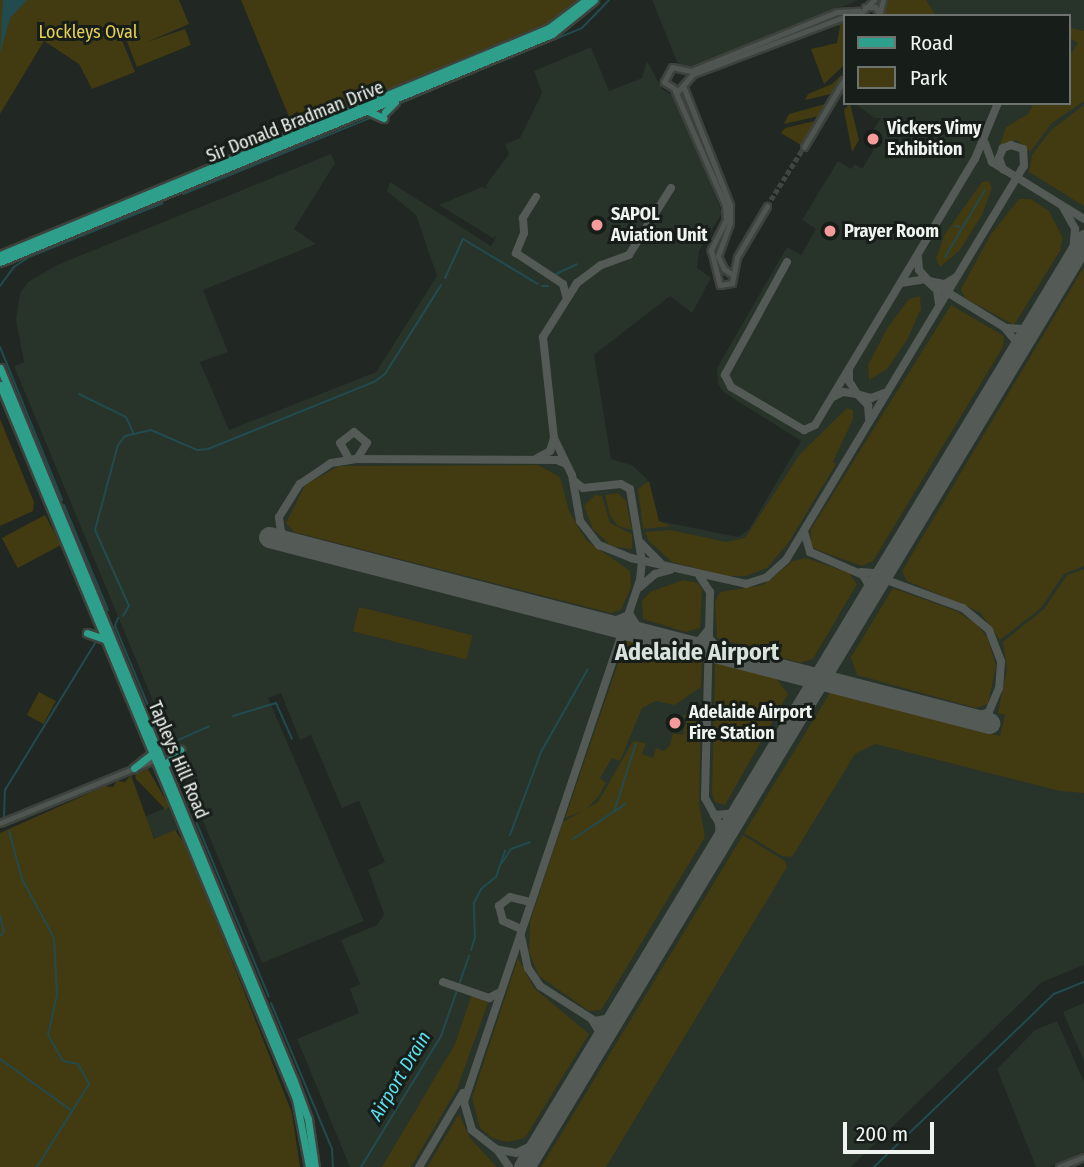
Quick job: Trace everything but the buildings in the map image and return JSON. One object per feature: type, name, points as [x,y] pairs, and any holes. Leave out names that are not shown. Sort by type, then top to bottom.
[{"type":"main road","name":"Sir Donald Bradman Drive","points":[[0,262],[57,238],[67,231],[549,28],[586,0]]},
{"type":"main road","name":"Sir Donald Bradman Drive","points":[[2,254],[67,231],[232,164],[240,158],[364,111],[552,33],[594,0]]},
{"type":"main road","points":[[364,111],[384,115],[417,89]]},
{"type":"main road","points":[[0,268],[15,256]]},
{"type":"main road","name":"Tapleys Hill Road","points":[[0,368],[296,1099],[309,1167]]},
{"type":"main road","name":"Tapleys Hill Road","points":[[0,385],[153,757],[162,769],[295,1081],[308,1119],[314,1167]]},
{"type":"main road","points":[[93,611],[88,631],[105,639]]},
{"type":"main road","points":[[151,736],[167,753]]},
{"type":"main road","points":[[144,764],[162,769],[180,751]]},
{"type":"main road","points":[[134,768],[153,757]]},
{"type":"street","points":[[767,206],[738,255],[732,283],[725,287],[717,282],[718,273],[711,250],[726,220],[725,205],[675,92],[664,85],[664,74],[674,67],[684,70],[836,12],[858,13],[874,0]]},
{"type":"street","points":[[865,7],[880,14],[883,0]]},
{"type":"street","points":[[675,92],[684,88],[688,80],[724,61],[842,18]]},
{"type":"street","points":[[684,70],[688,80]]},
{"type":"street","points":[[804,146],[842,83]]},
{"type":"street","points":[[684,88],[731,209],[718,249],[724,269],[733,275]]},
{"type":"street","points":[[718,273],[724,269]]},
{"type":"street","points":[[1,823],[144,764],[153,757]]},
{"type":"street","points":[[1059,1167],[1084,1157]]},
{"type":"shaded area","points":[[652,0],[859,0],[690,68],[678,64]]},
{"type":"shaded area","name":"Adelaide Airport","points":[[917,0],[1084,0],[1084,965],[1042,982],[851,1167],[350,1167],[297,1039],[359,1013],[350,989],[360,984],[341,940],[377,925],[384,914],[368,870],[385,862],[359,801],[342,808],[311,735],[300,740],[281,693],[268,698],[364,921],[262,963],[14,366],[24,362],[16,320],[20,293],[28,282],[57,265],[331,154],[335,163],[294,229],[316,244],[203,290],[228,352],[200,362],[229,430],[376,372],[437,276],[416,215],[387,191],[390,182],[491,246],[497,235],[493,238],[439,205],[482,187],[487,189],[486,185],[509,154],[505,144],[520,138],[542,93],[534,71],[591,47],[609,91],[642,78],[647,61],[662,89],[676,97],[722,213],[699,251],[697,268],[711,278],[692,313],[670,296],[594,355],[611,459],[632,465],[647,479],[659,521],[738,537],[749,529],[801,441],[725,393],[718,384],[717,368],[787,247],[801,255],[816,229],[802,220],[838,161],[851,169],[855,164],[862,169],[873,151],[871,133],[881,118],[874,118],[858,105],[1070,105],[1070,14],[927,14]]},
{"type":"shaded area","points":[[168,807],[178,830],[155,840],[145,817]]},
{"type":"shaded area","points":[[1084,1003],[1084,1061],[1063,1012]]},
{"type":"shaded area","points":[[1057,1021],[1084,1082],[1084,1152],[1049,1167],[1036,1167],[997,1069],[1035,1030]]},
{"type":"green space","name":"Lockleys Oval","points":[[0,0],[179,0],[189,24],[147,42],[185,29],[191,45],[137,67],[124,34],[140,25],[119,33],[135,72],[92,89],[79,64],[44,41],[0,114]]},
{"type":"green space","points":[[241,0],[579,0],[560,18],[294,129]]},
{"type":"green space","points":[[884,0],[926,0],[935,14],[885,14]]},
{"type":"green space","points":[[842,20],[842,67],[824,84],[811,49],[837,43],[840,26],[834,23]]},
{"type":"green space","points":[[1070,28],[1084,31],[1084,101],[1052,123],[1030,152],[1017,140],[1000,145],[1006,127],[1028,114],[1033,105],[1070,105],[1070,55],[1078,43],[1070,38]]},
{"type":"green space","points":[[842,74],[831,94],[805,100],[808,94],[832,84]]},
{"type":"green space","points":[[829,103],[819,116],[784,124],[789,114]]},
{"type":"green space","points":[[850,105],[859,140],[852,152],[844,110]]},
{"type":"green space","points":[[1084,105],[1084,206],[1029,172],[1032,155],[1051,130]]},
{"type":"green space","points":[[819,120],[801,145],[781,133],[785,128]]},
{"type":"green space","points":[[989,181],[992,188],[982,215],[960,250],[940,267],[936,258],[945,234],[982,182]]},
{"type":"green space","points":[[1019,199],[1031,199],[1049,211],[1063,238],[1060,251],[1014,325],[965,298],[961,289],[991,234]]},
{"type":"green space","points":[[1084,267],[1084,566],[1064,574],[1041,608],[1000,640],[980,612],[907,581],[902,571]]},
{"type":"green space","points":[[920,296],[921,309],[907,340],[887,369],[869,380],[868,365],[888,327],[909,299]]},
{"type":"green space","points":[[951,305],[1004,336],[1003,347],[873,561],[862,566],[817,550],[811,545],[811,529]]},
{"type":"green space","points":[[847,408],[853,410],[853,419],[833,462],[836,464],[789,542],[767,568],[746,576],[727,576],[672,562],[649,541],[645,532],[670,530],[726,542],[745,538],[800,454]]},
{"type":"green space","points":[[0,419],[34,502],[33,511],[0,526]]},
{"type":"green space","points":[[538,465],[560,477],[569,511],[586,540],[630,571],[631,587],[621,610],[611,613],[294,532],[286,523],[305,485],[339,466]]},
{"type":"green space","points":[[649,481],[659,521],[671,526],[643,529],[638,489]]},
{"type":"green space","points":[[618,493],[626,501],[632,530],[618,526],[610,516],[605,495]]},
{"type":"green space","points":[[595,495],[602,496],[610,523],[632,534],[632,549],[611,546],[593,529],[584,506]]},
{"type":"green space","points":[[45,515],[61,545],[18,568],[2,538]]},
{"type":"green space","points":[[806,558],[849,573],[857,584],[813,659],[800,663],[717,638],[715,602],[720,592],[763,585],[793,561]]},
{"type":"green space","points":[[1084,569],[1084,793],[1060,791],[875,744],[855,754],[792,857],[782,856],[744,833],[831,691],[1000,736],[1005,715],[998,713],[1007,669],[1003,642],[1044,609],[1067,575]]},
{"type":"green space","points":[[683,580],[698,583],[702,589],[700,628],[686,632],[643,619],[642,601],[650,592]]},
{"type":"green space","points":[[893,588],[956,611],[977,624],[988,639],[996,666],[988,704],[976,708],[857,675],[851,657]]},
{"type":"green space","points":[[359,607],[473,635],[466,660],[353,631]]},
{"type":"green space","points":[[626,640],[702,660],[701,687],[675,705],[656,701],[642,708],[620,761],[612,758],[600,778],[606,783],[598,797],[585,810],[565,818]]},
{"type":"green space","points":[[715,663],[776,678],[788,694],[725,805],[715,802],[712,793]]},
{"type":"green space","points":[[39,692],[56,701],[44,724],[27,715]]},
{"type":"green space","points":[[687,714],[701,715],[699,803],[705,837],[601,1010],[589,1011],[539,976],[529,952],[530,922],[563,822],[598,802],[633,741],[646,743],[642,754],[653,758],[656,748],[664,751],[670,745],[673,733],[683,735],[687,718],[681,717]]},
{"type":"green space","points":[[148,769],[169,806],[166,810],[136,779],[135,773]]},
{"type":"green space","points":[[131,775],[154,839],[175,830],[187,847],[292,1113],[300,1167],[0,1167],[0,833],[105,786],[113,787],[117,781],[125,782]]},
{"type":"green space","points":[[743,835],[785,861],[787,867],[606,1167],[541,1167]]},
{"type":"green space","points":[[518,958],[534,988],[589,1034],[525,1138],[507,1142],[492,1138],[480,1128],[472,1098]]},
{"type":"green space","points":[[472,994],[488,1003],[457,1089],[411,1167],[382,1167],[455,1044]]},
{"type":"green space","points":[[459,1114],[470,1138],[497,1167],[427,1167]]},
{"type":"water","points":[[3,0],[27,0],[10,18],[0,54]]},
{"type":"waterway","points":[[396,105],[582,28],[609,0]]},
{"type":"waterway","points":[[183,194],[373,117]]},
{"type":"waterway","points":[[945,257],[985,190]]},
{"type":"waterway","points":[[0,286],[14,267],[29,257],[163,203]]},
{"type":"waterway","points":[[445,278],[463,239],[538,284]]},
{"type":"waterway","name":"Airport Drain","points":[[556,274],[577,264]]},
{"type":"waterway","points":[[123,616],[129,606],[95,530],[118,445],[125,436],[151,430],[197,450],[208,449],[374,382],[385,374],[441,285]]},
{"type":"waterway","name":"Airport Drain","points":[[542,286],[548,286]]},
{"type":"waterway","points":[[0,347],[62,500]]},
{"type":"waterway","points":[[79,394],[126,417],[133,432]]},
{"type":"waterway","points":[[64,505],[108,610]]},
{"type":"waterway","points":[[118,618],[115,626],[165,746]]},
{"type":"waterway","points":[[4,817],[5,790],[97,640]]},
{"type":"waterway","name":"Airport Drain","points":[[510,835],[541,752],[588,669]]},
{"type":"waterway","points":[[233,716],[276,703],[292,739]]},
{"type":"waterway","points":[[176,741],[209,726]]},
{"type":"waterway","points":[[614,812],[636,743]]},
{"type":"waterway","points":[[172,764],[269,997]]},
{"type":"waterway","points":[[573,839],[625,804]]},
{"type":"waterway","points":[[9,831],[22,879],[54,938],[57,995],[48,1035],[63,1061],[78,1064],[89,1084],[37,1167]]},
{"type":"waterway","points":[[502,863],[511,849],[530,842]]},
{"type":"waterway","name":"Airport Drain","points":[[471,950],[475,938],[474,903],[481,889],[496,877],[505,851]]},
{"type":"waterway","points":[[0,916],[4,932],[0,936]]},
{"type":"waterway","name":"Airport Drain","points":[[361,1167],[441,1036],[469,956]]},
{"type":"waterway","points":[[874,1167],[1054,994],[1084,982]]},
{"type":"waterway","points":[[271,1003],[332,1149],[333,1167]]},
{"type":"waterway","points":[[0,1059],[72,1111]]},
{"type":"taxiway","points":[[787,262],[725,375],[731,387],[804,430],[815,425],[975,159],[997,105]]},
{"type":"taxiway","points":[[985,143],[992,162],[1084,219]]},
{"type":"taxiway","points":[[671,188],[629,255],[601,265],[577,283],[543,337],[554,438],[572,475],[580,521],[599,545],[631,558],[746,584],[767,577],[786,560],[1024,166],[1023,149],[1011,145],[1003,148],[999,158],[1003,169]]},
{"type":"taxiway","points":[[536,197],[523,218],[524,233],[516,253],[563,284],[566,296]]},
{"type":"taxiway","points":[[1063,207],[1075,229],[1072,261]]},
{"type":"taxiway","points":[[918,258],[919,270],[929,281],[945,284],[956,277]]},
{"type":"taxiway","points":[[901,283],[925,279],[937,290],[939,305]]},
{"type":"taxiway","points":[[929,281],[1004,327],[1015,340],[1015,355]]},
{"type":"taxiway","points":[[1007,328],[1022,329],[1035,323]]},
{"type":"taxiway","points":[[849,370],[849,381],[857,394],[871,398],[885,393]]},
{"type":"taxiway","points":[[833,397],[843,392],[857,394],[868,405],[869,420]]},
{"type":"taxiway","points":[[349,459],[340,443],[354,432],[367,443],[357,459]]},
{"type":"taxiway","points":[[537,458],[550,451],[554,438]]},
{"type":"taxiway","points":[[296,544],[281,532],[279,517],[300,484],[331,463],[355,459],[557,460],[566,464]]},
{"type":"taxiway","points":[[539,1142],[516,1153],[496,1149],[472,1130],[464,1102],[640,580],[642,561],[630,489],[621,484],[583,488],[573,480]]},
{"type":"taxiway","points":[[804,531],[810,552],[863,575],[869,586],[867,600]]},
{"type":"taxiway","points":[[641,543],[661,564]]},
{"type":"taxiway","points":[[861,572],[877,573],[889,564]]},
{"type":"taxiway","points":[[640,587],[655,574],[670,570]]},
{"type":"taxiway","points":[[700,577],[710,592],[705,798],[719,823],[720,844]]},
{"type":"taxiway","points":[[881,578],[963,608],[989,630],[1001,662],[999,688],[989,712],[972,718]]},
{"type":"taxiway","points":[[629,613],[641,632]]},
{"type":"taxiway","points":[[609,623],[626,616]]},
{"type":"taxiway","points":[[688,644],[700,640],[709,629]]},
{"type":"taxiway","points":[[710,639],[722,653]]},
{"type":"taxiway","points":[[714,815],[738,813]]},
{"type":"taxiway","points":[[521,929],[503,921],[499,906],[510,897],[530,902]]},
{"type":"taxiway","points":[[521,936],[528,968],[540,986],[595,1021],[615,1017]]},
{"type":"taxiway","points":[[443,982],[489,998],[498,993]]},
{"type":"taxiway","points":[[592,1020],[599,1031],[598,1045]]},
{"type":"taxiway","points":[[419,1167],[463,1093]]},
{"type":"taxiway","points":[[498,1151],[509,1167]]},
{"type":"runway","points":[[524,1167],[1084,240]]},
{"type":"runway","points":[[269,537],[989,723]]},
{"type":"tunnel","points":[[767,206],[804,147]]},
{"type":"place","name":"Vickers Vimy Exhibition","points":[[873,139]]},
{"type":"place","name":"SAPOL Aviation Unit","points":[[597,225]]},
{"type":"place","name":"Prayer Room","points":[[830,231]]},
{"type":"place","name":"Adelaide Airport Fire Station","points":[[675,723]]},
{"type":"district","name":"Adelaide Airport","points":[[697,653]]}]
